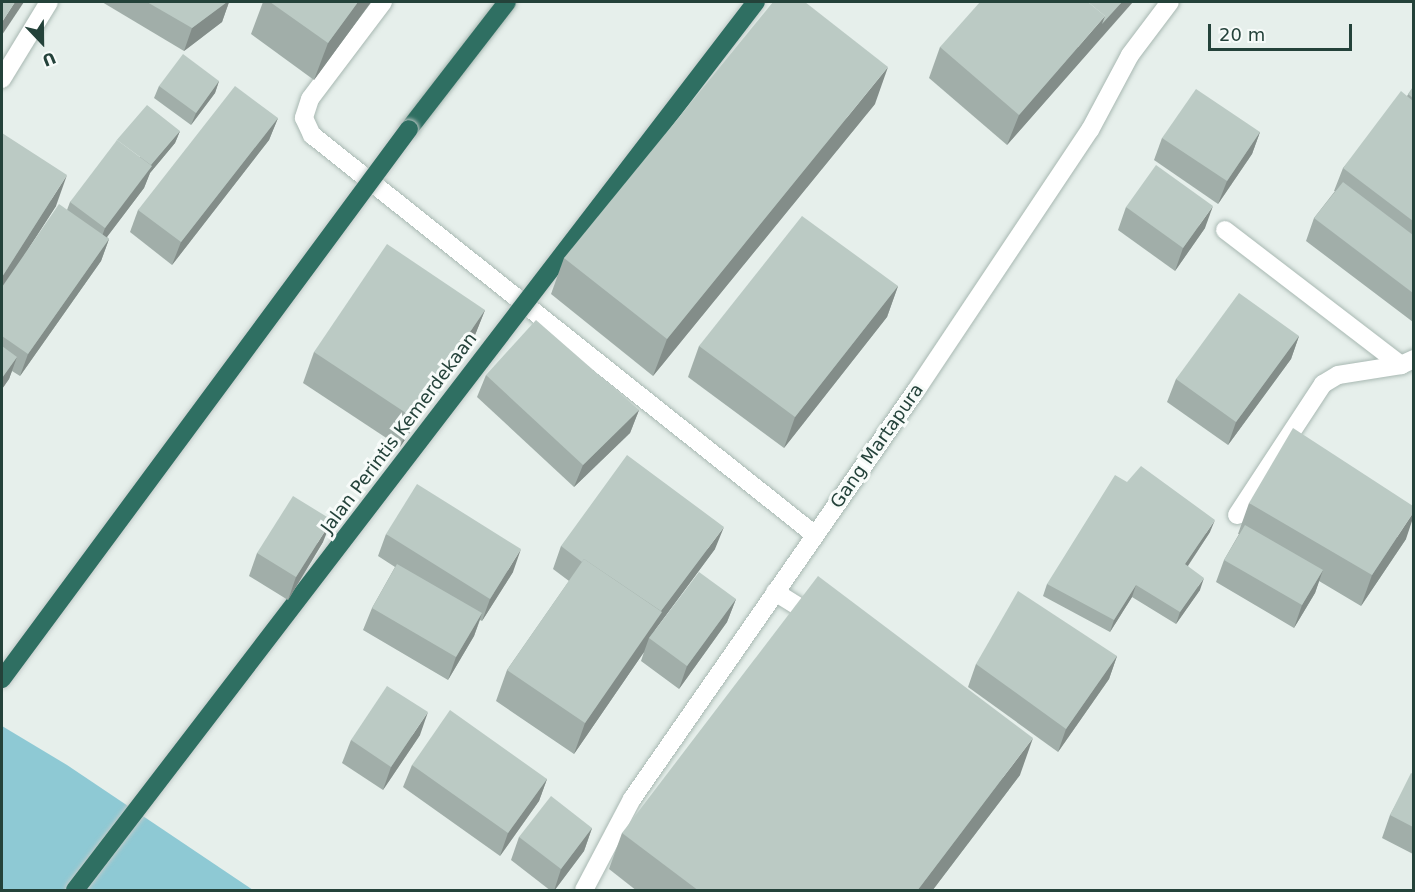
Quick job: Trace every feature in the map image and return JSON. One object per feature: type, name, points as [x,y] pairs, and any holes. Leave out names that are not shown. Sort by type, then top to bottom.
[{"type":"highway","points":[[2,679],[507,2]]},
{"type":"highway","name":"Jalan Perintis Kemerdekaan","points":[[75,891],[756,2]]},
{"type":"street","points":[[2,79],[49,2]]},
{"type":"street","points":[[383,2],[310,99],[304,118],[312,135],[815,535]]},
{"type":"street","name":"Gang Martapura","points":[[584,891],[632,799],[815,535],[1090,130],[1130,55],[1170,2]]},
{"type":"street","points":[[1225,230],[1407,362]]},
{"type":"street","points":[[1237,515],[1323,384],[1338,375],[1407,362]]},
{"type":"street","points":[[775,592],[836,630]]},
{"type":"water","points":[[2,726],[67,765],[253,890],[2,890]]},
{"type":"building","points":[[2,2],[15,2],[2,22]]},
{"type":"building","points":[[147,2],[227,2],[192,28]]},
{"type":"building","points":[[270,2],[358,2],[328,43]]},
{"type":"building","points":[[773,2],[805,2],[888,67],[667,339],[564,258]]},
{"type":"building","points":[[980,2],[1088,2],[1105,16],[1019,115],[940,47]]},
{"type":"building","points":[[1088,2],[1122,2],[1102,24],[1105,16]]},
{"type":"building","points":[[183,54],[219,81],[196,113],[159,86]]},
{"type":"building","points":[[235,86],[278,118],[181,242],[138,210]]},
{"type":"building","points":[[1413,87],[1413,98],[1408,94]]},
{"type":"building","points":[[1196,89],[1260,132],[1227,181],[1162,138]]},
{"type":"building","points":[[1401,91],[1413,101],[1413,221],[1343,168]]},
{"type":"building","points":[[147,105],[180,131],[151,165],[117,140],[115,142]]},
{"type":"building","points":[[2,133],[67,175],[2,277]]},
{"type":"building","points":[[117,140],[152,166],[105,228],[70,202]]},
{"type":"building","points":[[1156,165],[1213,206],[1183,248],[1126,207]]},
{"type":"building","points":[[1343,182],[1413,235],[1413,293],[1314,218]]},
{"type":"building","points":[[59,204],[109,239],[28,354],[2,336],[2,287]]},
{"type":"building","points":[[802,216],[898,286],[795,417],[699,346]]},
{"type":"building","points":[[387,244],[485,310],[412,417],[314,352]]},
{"type":"building","points":[[1239,293],[1299,336],[1236,422],[1176,379]]},
{"type":"building","points":[[536,320],[639,410],[583,465],[486,375]]},
{"type":"building","points":[[2,346],[17,357],[2,378]]},
{"type":"building","points":[[1293,428],[1413,506],[1413,513],[1372,575],[1249,503]]},
{"type":"building","points":[[627,455],[724,527],[661,611],[584,559],[582,562],[561,546]]},
{"type":"building","points":[[1141,466],[1215,520],[1185,564],[1204,578],[1180,612],[1136,585],[1114,620],[1047,584],[1115,475],[1127,482]]},
{"type":"building","points":[[417,484],[521,549],[490,599],[386,534]]},
{"type":"building","points":[[293,496],[332,520],[296,577],[257,553]]},
{"type":"building","points":[[1245,525],[1323,570],[1302,605],[1224,560]]},
{"type":"building","points":[[584,559],[662,612],[585,723],[507,670]]},
{"type":"building","points":[[397,564],[482,613],[456,657],[372,608]]},
{"type":"building","points":[[699,572],[736,599],[687,666],[649,638]]},
{"type":"building","points":[[818,576],[1033,738],[917,891],[699,891],[622,833]]},
{"type":"building","points":[[1018,591],[1117,656],[1066,729],[976,664]]},
{"type":"building","points":[[387,686],[428,712],[391,767],[351,740]]},
{"type":"building","points":[[450,710],[547,779],[508,833],[412,765]]},
{"type":"building","points":[[1411,773],[1413,774],[1413,827],[1390,815]]},
{"type":"building","points":[[551,796],[592,828],[561,869],[519,837]]}]
